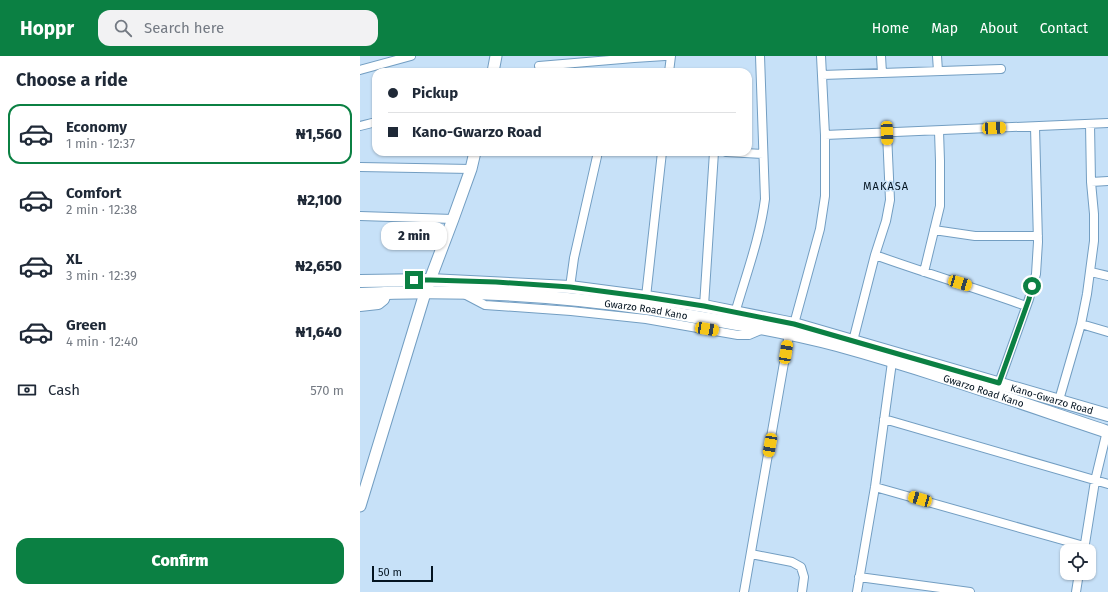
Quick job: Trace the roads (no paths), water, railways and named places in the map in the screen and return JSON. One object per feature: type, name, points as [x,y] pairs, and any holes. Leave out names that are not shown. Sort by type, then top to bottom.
[{"type":"main road","name":"Kano-Gwarzo Road","points":[[360,281],[430,280],[570,287],[704,306],[792,329],[853,341],[1108,415]]},
{"type":"main road","name":"Gwarzo Road Kano","points":[[360,294],[458,292],[532,296],[653,309],[765,328],[792,329],[837,346],[931,374],[1108,432]]},
{"type":"main road","points":[[360,305],[378,303],[383,299],[386,293]]},
{"type":"street","points":[[360,70],[411,56]]},
{"type":"street","points":[[494,68],[496,56]]},
{"type":"street","points":[[539,66],[634,57],[665,56]]},
{"type":"street","points":[[670,68],[671,56]]},
{"type":"street","points":[[735,313],[763,216],[765,199],[760,56]]},
{"type":"street","points":[[744,592],[792,329],[820,229],[825,196],[825,135],[820,56]]},
{"type":"street","points":[[881,56],[882,73]]},
{"type":"street","points":[[937,56],[938,71]]},
{"type":"street","points":[[822,75],[1001,69]]},
{"type":"street","points":[[360,126],[372,123]]},
{"type":"street","points":[[825,135],[1108,123]]},
{"type":"street","points":[[1059,400],[1081,324],[1091,272],[1094,241],[1094,214],[1090,124]]},
{"type":"street","points":[[999,383],[1036,274],[1038,236],[1035,127]]},
{"type":"street","points":[[924,272],[940,206],[939,131]]},
{"type":"street","points":[[853,341],[875,255],[886,221],[890,200],[887,133]]},
{"type":"street","points":[[752,153],[763,154]]},
{"type":"street","points":[[360,506],[425,293],[453,219],[474,156]]},
{"type":"street","points":[[570,287],[574,258],[597,156]]},
{"type":"street","points":[[646,297],[662,156]]},
{"type":"street","points":[[704,306],[714,156]]},
{"type":"street","points":[[360,167],[470,169]]},
{"type":"street","points":[[1092,182],[1108,181]]},
{"type":"street","points":[[360,216],[453,219]]},
{"type":"street","points":[[934,230],[975,236],[1038,236]]},
{"type":"street","points":[[875,255],[1026,306]]},
{"type":"street","points":[[1091,272],[1108,276]]},
{"type":"street","points":[[1081,324],[1108,332]]},
{"type":"street","points":[[856,592],[875,487],[892,362]]},
{"type":"street","points":[[884,419],[1108,484]]},
{"type":"street","points":[[1085,544],[1095,481],[1108,432]]},
{"type":"street","points":[[875,487],[1070,544]]},
{"type":"street","points":[[751,554],[792,562],[801,567],[804,577],[802,592]]},
{"type":"street","points":[[859,577],[917,588],[967,592]]},
{"type":"street","points":[[1076,592],[1078,580]]},
{"type":"district","name":"MAKASA","points":[[886,186]]}]
